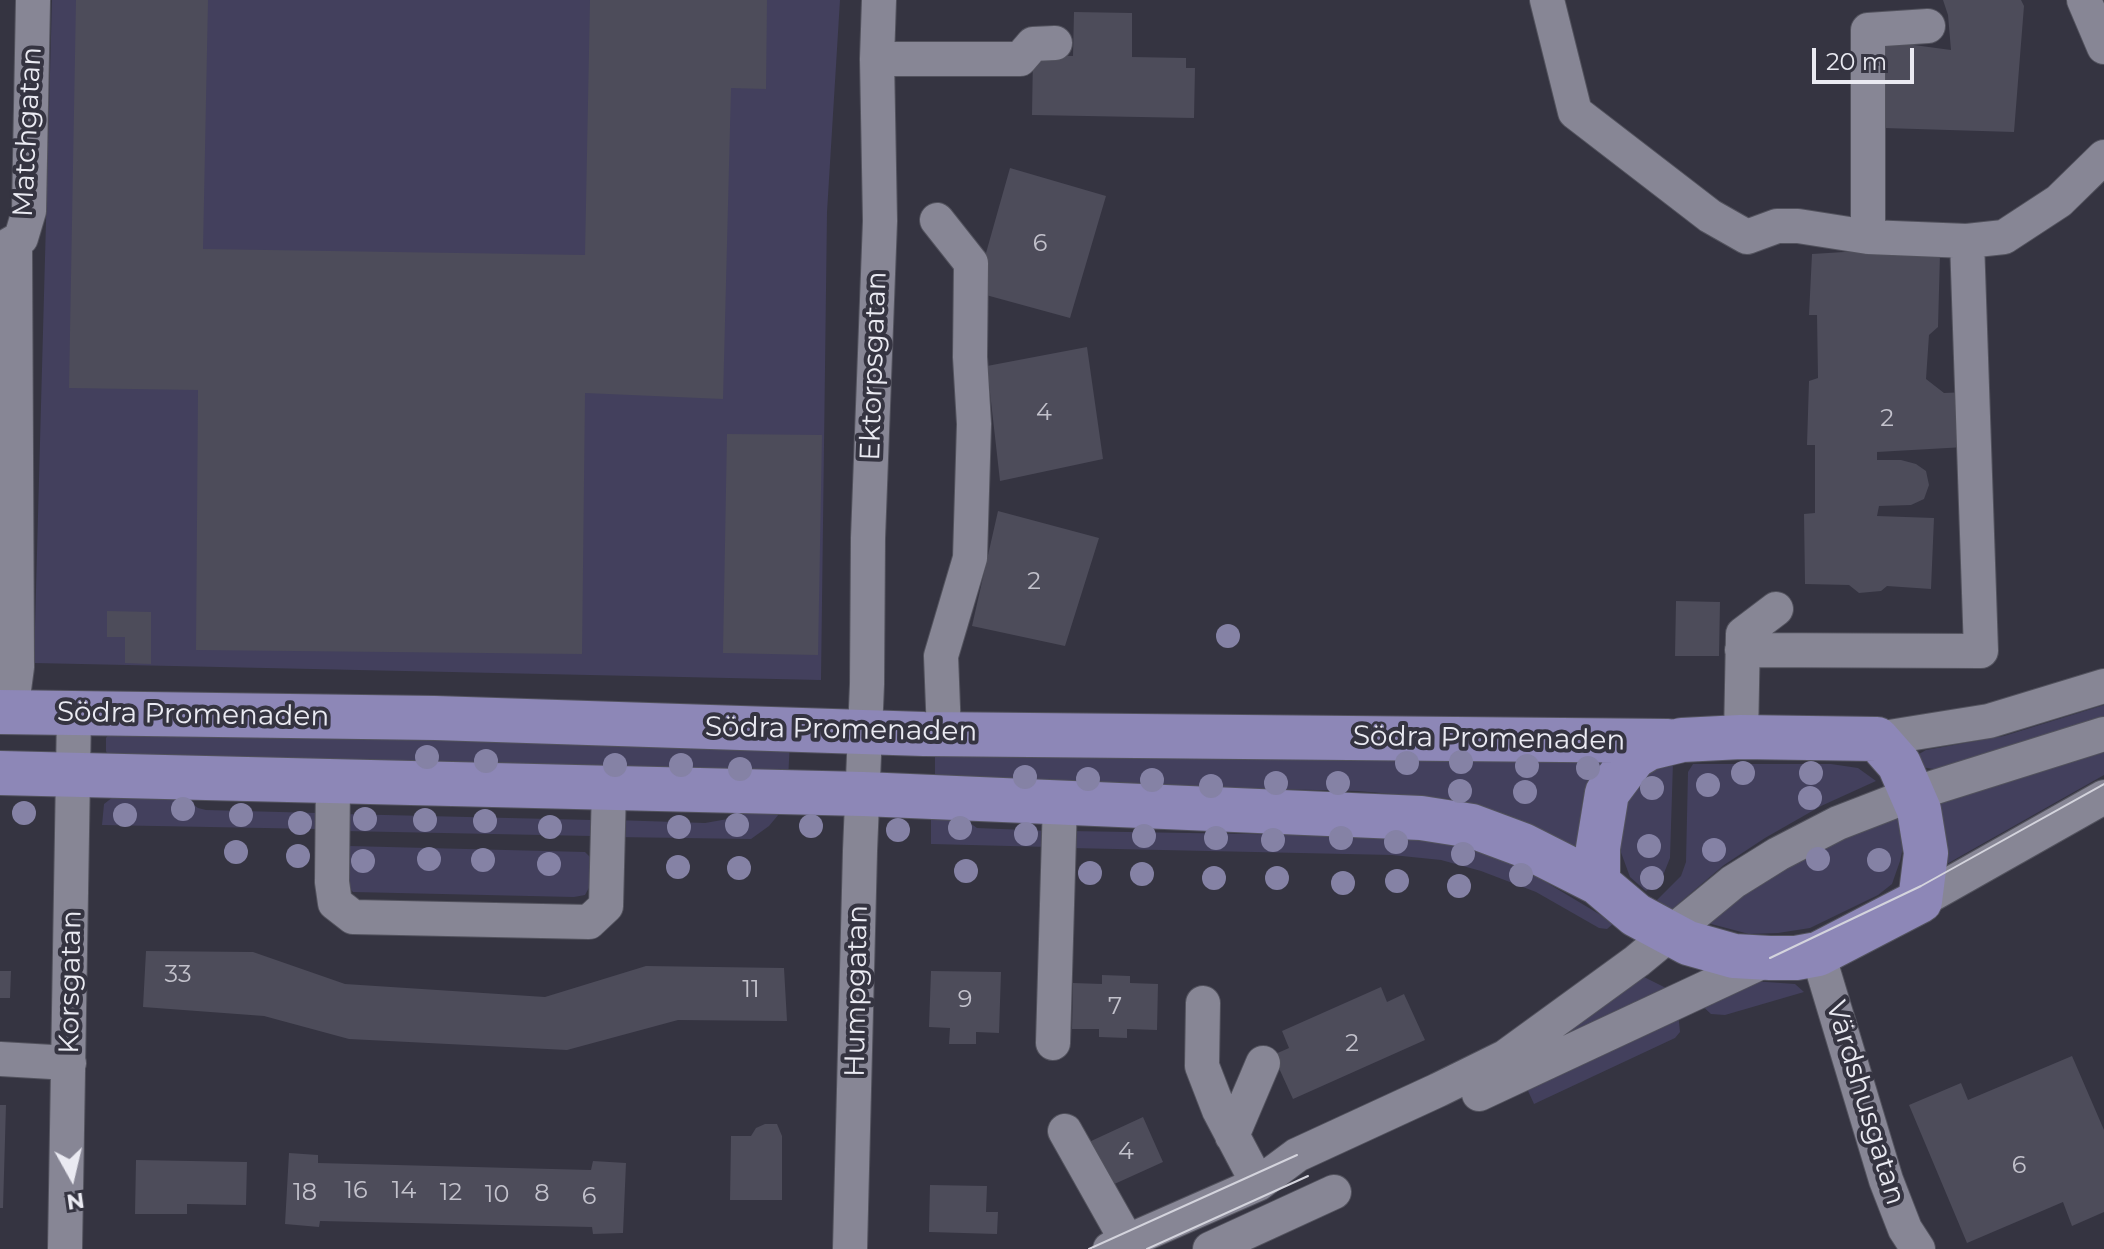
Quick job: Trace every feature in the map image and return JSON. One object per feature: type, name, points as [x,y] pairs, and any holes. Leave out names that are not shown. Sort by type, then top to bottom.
[{"type":"main road","name":"Södra Promenaden","points":[[6,712],[435,718],[865,733],[1682,740]]},
{"type":"main road","points":[[0,773],[863,794],[1362,814],[1459,824],[1523,845],[1598,883],[1636,915],[1688,943],[1734,956],[1770,958],[1818,954],[1920,901],[1926,853],[1919,810],[1913,794],[1899,764],[1877,739],[1741,737],[1682,740],[1649,748],[1634,757],[1607,793],[1598,848],[1598,883]]},
{"type":"street","name":"Matchgatan","points":[[7,247],[21,238],[29,211],[33,0]]},
{"type":"street","name":"Ektorpsgatan","points":[[865,733],[868,538],[880,221],[879,0]]},
{"type":"street","points":[[1547,0],[1575,112],[1710,216],[1747,237],[1777,226],[1798,226],[1868,237],[1967,241],[2004,237],[2059,201],[2104,157]]},
{"type":"street","points":[[2084,0],[2104,47]]},
{"type":"street","points":[[1868,237],[1868,30],[1928,26]]},
{"type":"street","points":[[877,59],[1020,59],[1033,44],[1055,43]]},
{"type":"street","points":[[937,220],[971,263],[970,357],[974,424],[970,558],[941,656],[944,733]]},
{"type":"street","points":[[1742,650],[1981,651],[1967,241]]},
{"type":"street","points":[[6,712],[17,667],[7,247]]},
{"type":"street","points":[[1741,737],[1743,634],[1776,609]]},
{"type":"street","points":[[1877,739],[1989,721],[2104,686]]},
{"type":"street","name":"Korsgatan","points":[[65,1249],[74,714]]},
{"type":"street","name":"Humpgatan","points":[[850,1249],[865,733]]},
{"type":"street","points":[[1120,1245],[1258,1184],[1297,1155],[1505,1057],[1586,1001],[1733,882],[1778,854],[1838,823],[1913,794],[2104,734]]},
{"type":"street","points":[[333,781],[332,882],[335,903],[353,917],[589,922],[606,906],[609,788]]},
{"type":"street","points":[[1920,901],[2104,797]]},
{"type":"street","points":[[1053,1043],[1060,801]]},
{"type":"street","name":"Värdshusgatan","points":[[1818,954],[1886,1180],[1905,1229],[1918,1249]]},
{"type":"street","points":[[1258,1184],[1308,1176],[1770,958]]},
{"type":"street","points":[[1203,1003],[1202,1066],[1232,1136],[1258,1184]]},
{"type":"street","points":[[0,1059],[69,1063]]},
{"type":"street","points":[[1232,1136],[1263,1063]]},
{"type":"street","points":[[1065,1131],[1123,1234],[1120,1245]]},
{"type":"street","points":[[1210,1249],[1334,1192]]},
{"type":"shaded area","points":[[52,0],[840,0],[827,212],[821,680],[34,663]]},
{"type":"shaded area","points":[[2104,705],[2104,725],[1940,770],[1921,767],[1917,761],[1919,754],[1926,750],[2004,736]]},
{"type":"shaded area","points":[[116,724],[790,741],[788,780],[112,766],[106,751],[106,738]]},
{"type":"shaded area","points":[[935,740],[1604,761],[1583,797],[1579,828],[1582,853],[1511,817],[1450,799],[1358,791],[935,781]]},
{"type":"shaded area","points":[[2104,744],[2104,775],[1945,865],[1935,795]]},
{"type":"shaded area","points":[[1673,762],[1670,858],[1662,878],[1646,891],[1630,877],[1619,847],[1629,787],[1646,770]]},
{"type":"shaded area","points":[[1693,764],[1831,764],[1858,768],[1876,781],[1821,806],[1765,838],[1724,865],[1671,910],[1657,900],[1681,876],[1686,862],[1688,772]]},
{"type":"shaded area","points":[[117,794],[180,794],[198,808],[206,810],[317,813],[317,829],[102,825],[104,804]]},
{"type":"shaded area","points":[[756,807],[779,814],[751,839],[615,837],[615,820],[705,823],[739,817]]},
{"type":"shaded area","points":[[931,807],[959,815],[977,828],[1050,831],[1049,847],[931,844]]},
{"type":"shaded area","points":[[1899,810],[1905,838],[1900,861],[1892,884],[1878,895],[1810,928],[1778,933],[1749,934],[1700,921],[1731,897]]},
{"type":"shaded area","points":[[344,814],[592,820],[591,836],[344,831]]},
{"type":"shaded area","points":[[1069,831],[1370,836],[1431,840],[1481,852],[1524,869],[1614,923],[1607,929],[1599,928],[1536,892],[1441,860],[1392,855],[1070,848]]},
{"type":"shaded area","points":[[349,846],[585,852],[593,860],[592,882],[585,895],[574,897],[353,892],[342,880],[340,852]]},
{"type":"shaded area","points":[[1636,973],[1670,992],[1530,1056]]},
{"type":"shaded area","points":[[1752,981],[1795,984],[1804,992],[1725,1015],[1711,1014],[1698,1002]]},
{"type":"shaded area","points":[[1678,1012],[1680,1032],[1675,1038],[1534,1104],[1524,1082]]},
{"type":"building","points":[[76,0],[208,0],[203,249],[585,255],[590,0],[767,0],[766,89],[731,88],[723,399],[585,393],[582,654],[196,650],[198,390],[69,388]]},
{"type":"building","points":[[1943,0],[2021,0],[2024,6],[2014,132],[1884,128],[1884,41],[1951,50],[1948,15]]},
{"type":"building","points":[[1074,12],[1132,13],[1132,57],[1186,58],[1186,68],[1195,68],[1194,118],[1032,115],[1033,55],[1073,56]]},
{"type":"building","points":[[1010,168],[1106,196],[1070,318],[975,292]]},
{"type":"building","points":[[1860,251],[1940,254],[1938,327],[1929,335],[1926,379],[1944,393],[1967,392],[1965,447],[1877,452],[1877,460],[1901,460],[1926,471],[1929,485],[1924,499],[1911,505],[1879,506],[1877,516],[1934,518],[1931,589],[1887,586],[1881,591],[1859,593],[1849,585],[1805,584],[1804,514],[1815,513],[1815,445],[1807,445],[1809,381],[1818,378],[1817,315],[1809,315],[1812,254]]},
{"type":"building","points":[[1087,347],[1103,459],[1000,481],[987,366]]},
{"type":"building","points":[[727,434],[822,435],[818,655],[723,653]]},
{"type":"building","points":[[998,511],[1099,538],[1065,646],[972,626]]},
{"type":"building","points":[[1676,601],[1720,602],[1719,656],[1675,656]]},
{"type":"building","points":[[107,611],[151,612],[151,664],[125,663],[125,637],[107,637]]},
{"type":"building","points":[[146,951],[253,952],[345,984],[545,997],[646,966],[784,968],[787,1021],[678,1020],[567,1050],[349,1039],[264,1016],[143,1007]]},
{"type":"building","points":[[0,971],[11,971],[10,998],[0,998]]},
{"type":"building","points":[[931,971],[1001,972],[999,1033],[976,1032],[976,1044],[949,1044],[950,1028],[929,1027]]},
{"type":"building","points":[[1102,975],[1130,976],[1130,983],[1158,984],[1157,1030],[1127,1029],[1127,1038],[1099,1037],[1099,1029],[1072,1029],[1073,983],[1102,984]]},
{"type":"building","points":[[1381,987],[1387,1002],[1404,994],[1425,1040],[1293,1099],[1273,1055],[1289,1048],[1282,1031]]},
{"type":"building","points":[[2072,1056],[2104,1130],[2104,1212],[2072,1226],[2063,1202],[1967,1243],[1909,1105],[1961,1083],[1968,1100]]},
{"type":"building","points":[[0,1105],[6,1105],[3,1208],[0,1208]]},
{"type":"building","points":[[1143,1117],[1163,1162],[1110,1186],[1089,1142]]},
{"type":"building","points":[[777,1124],[782,1136],[782,1200],[730,1200],[731,1136],[751,1136],[756,1128]]},
{"type":"building","points":[[289,1153],[318,1155],[318,1163],[591,1170],[593,1161],[626,1163],[623,1233],[593,1234],[592,1227],[320,1221],[319,1227],[285,1224]]},
{"type":"building","points":[[136,1160],[247,1162],[246,1205],[187,1204],[187,1214],[135,1214]]},
{"type":"building","points":[[930,1185],[987,1186],[986,1212],[998,1212],[997,1234],[929,1232]]},
{"type":"tram line","points":[[1770,958],[1921,886],[2104,784]]},
{"type":"tram line","points":[[1089,1249],[1297,1155]]},
{"type":"tram line","points":[[1147,1249],[1308,1176]]}]
